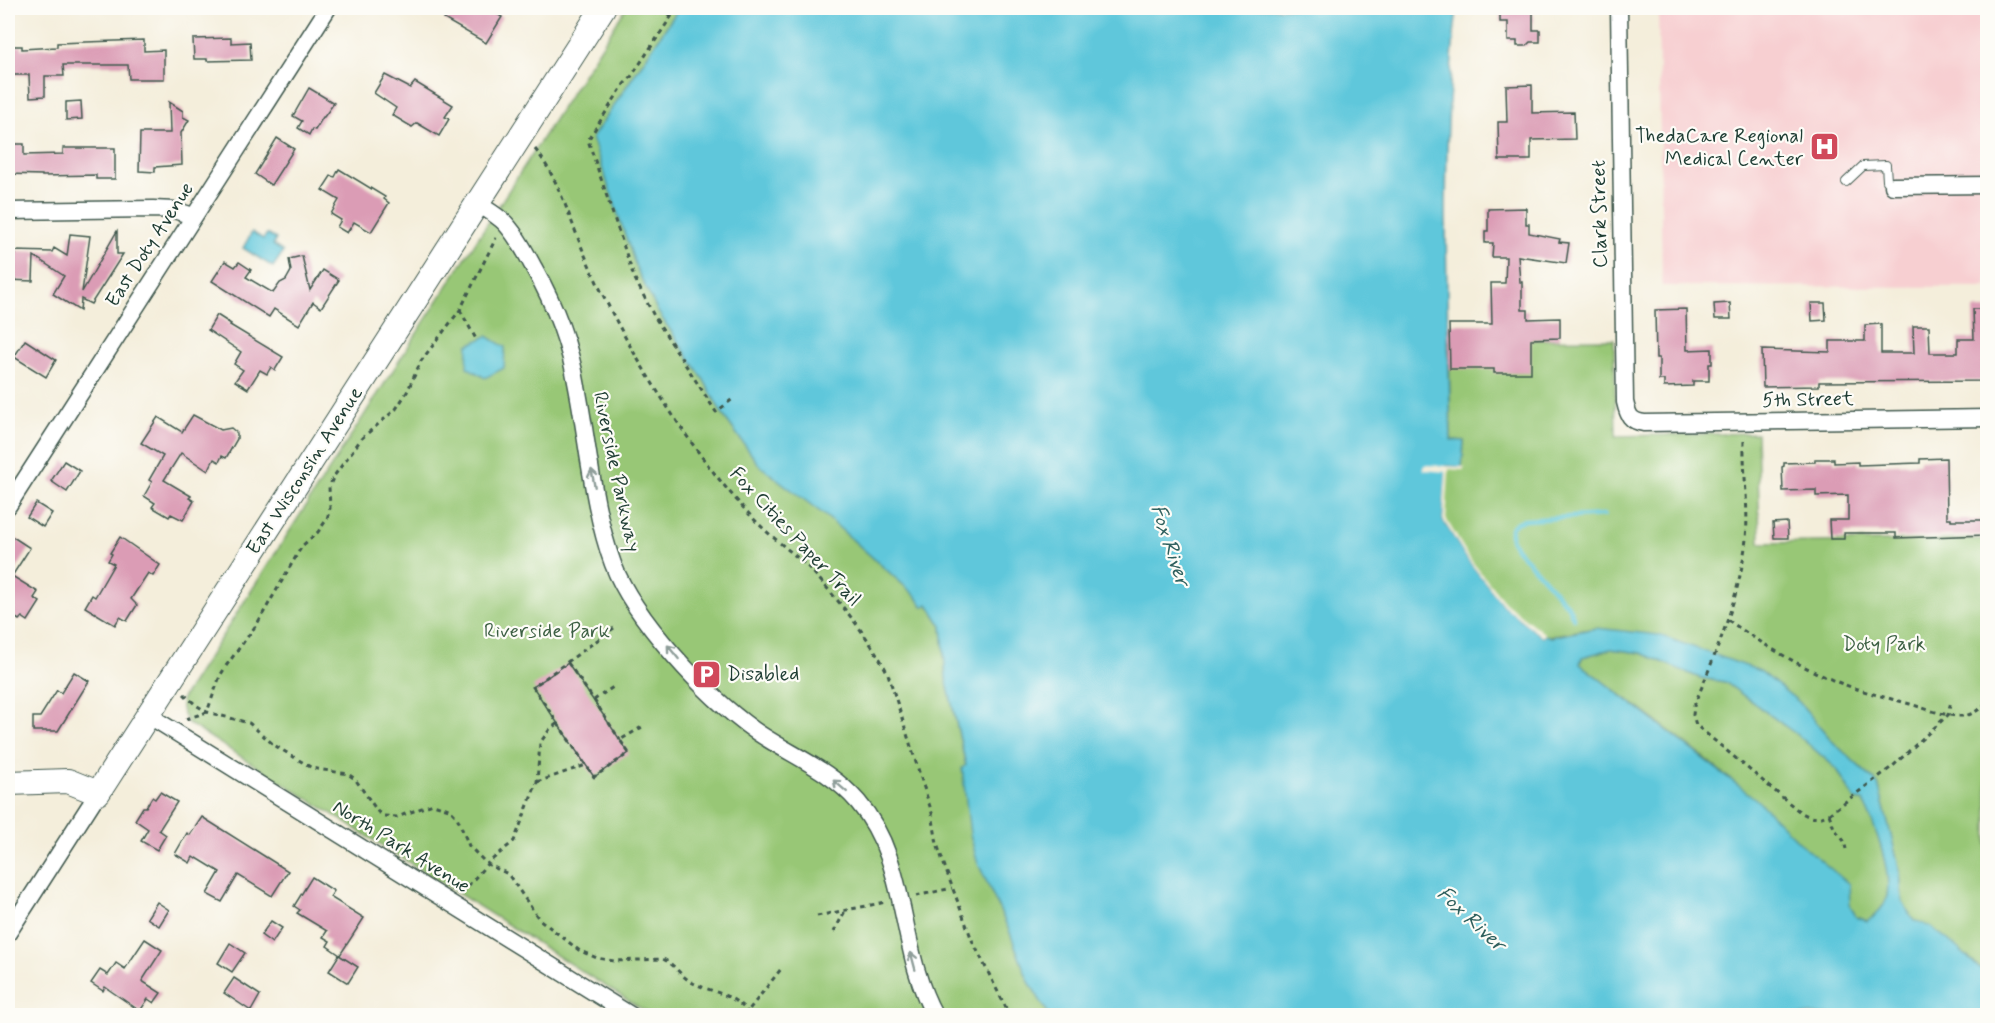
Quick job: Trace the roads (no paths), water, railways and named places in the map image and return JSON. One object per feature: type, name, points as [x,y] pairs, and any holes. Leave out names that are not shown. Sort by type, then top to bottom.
[{"type":"main road","name":"East Wisconsin Avenue","points":[[98,793],[603,8]]},
{"type":"main road","points":[[8,783],[68,781],[98,793]]},
{"type":"street","name":"East Doty Avenue","points":[[8,506],[328,8]]},
{"type":"street","name":"Clark Street","points":[[1619,8],[1625,402],[1630,418]]},
{"type":"street","points":[[1893,186],[1988,185]]},
{"type":"street","name":"Riverside Parkway","points":[[477,203],[502,221],[516,239],[542,282],[558,317],[577,386],[605,534],[614,565],[628,592],[647,621],[682,664],[722,706],[755,731],[818,768],[857,800],[871,819],[884,841],[893,867],[917,977],[934,1016]]},
{"type":"street","points":[[8,211],[153,209],[174,210],[193,216]]},
{"type":"street","name":"5th Street","points":[[1630,418],[1635,422],[1655,423],[1988,418]]},
{"type":"street","name":"North Park Avenue","points":[[148,715],[632,1016]]},
{"type":"street","name":"East Wisconsin Avenue","points":[[8,933],[98,793]]},
{"type":"lane","points":[[1846,182],[1863,166],[1886,165],[1887,181],[1893,186]]},
{"type":"water","name":"Fox River","points":[[679,8],[1457,8],[1448,116],[1446,224],[1451,440],[1464,441],[1462,467],[1447,466],[1443,520],[1468,560],[1503,605],[1542,637],[1596,628],[1659,635],[1760,671],[1799,702],[1833,742],[1878,784],[1900,871],[1902,901],[1914,921],[1922,923],[1941,935],[1987,976],[1987,1015],[1049,1015],[1028,980],[1009,930],[977,861],[970,834],[962,768],[966,765],[946,678],[942,626],[928,604],[923,607],[917,597],[827,517],[759,465],[721,412],[704,380],[658,312],[637,270],[592,138]],"holes":[[[1611,649],[1641,653],[1700,678],[1725,682],[1800,737],[1837,769],[1855,800],[1863,801],[1877,835],[1885,863],[1888,889],[1886,900],[1873,917],[1868,921],[1856,917],[1850,904],[1849,884],[1800,843],[1757,800],[1580,664],[1582,657]]]},
{"type":"water","points":[[252,232],[263,239],[267,234],[276,239],[273,245],[283,252],[273,267],[243,248]]},
{"type":"water","points":[[487,336],[505,347],[504,368],[485,378],[467,367],[468,345]]},
{"type":"waterway","points":[[1574,619],[1568,606],[1516,548],[1511,539],[1511,528],[1517,522],[1525,520],[1604,515]]},
{"type":"place","name":"ThedaCare Regional Medical Center","points":[[1824,147]]},
{"type":"place","name":"Disabled","points":[[706,674]]},
{"type":"park label","name":"Riverside Park","points":[[547,631]]},
{"type":"park label","name":"Doty Park","points":[[1884,644]]}]
